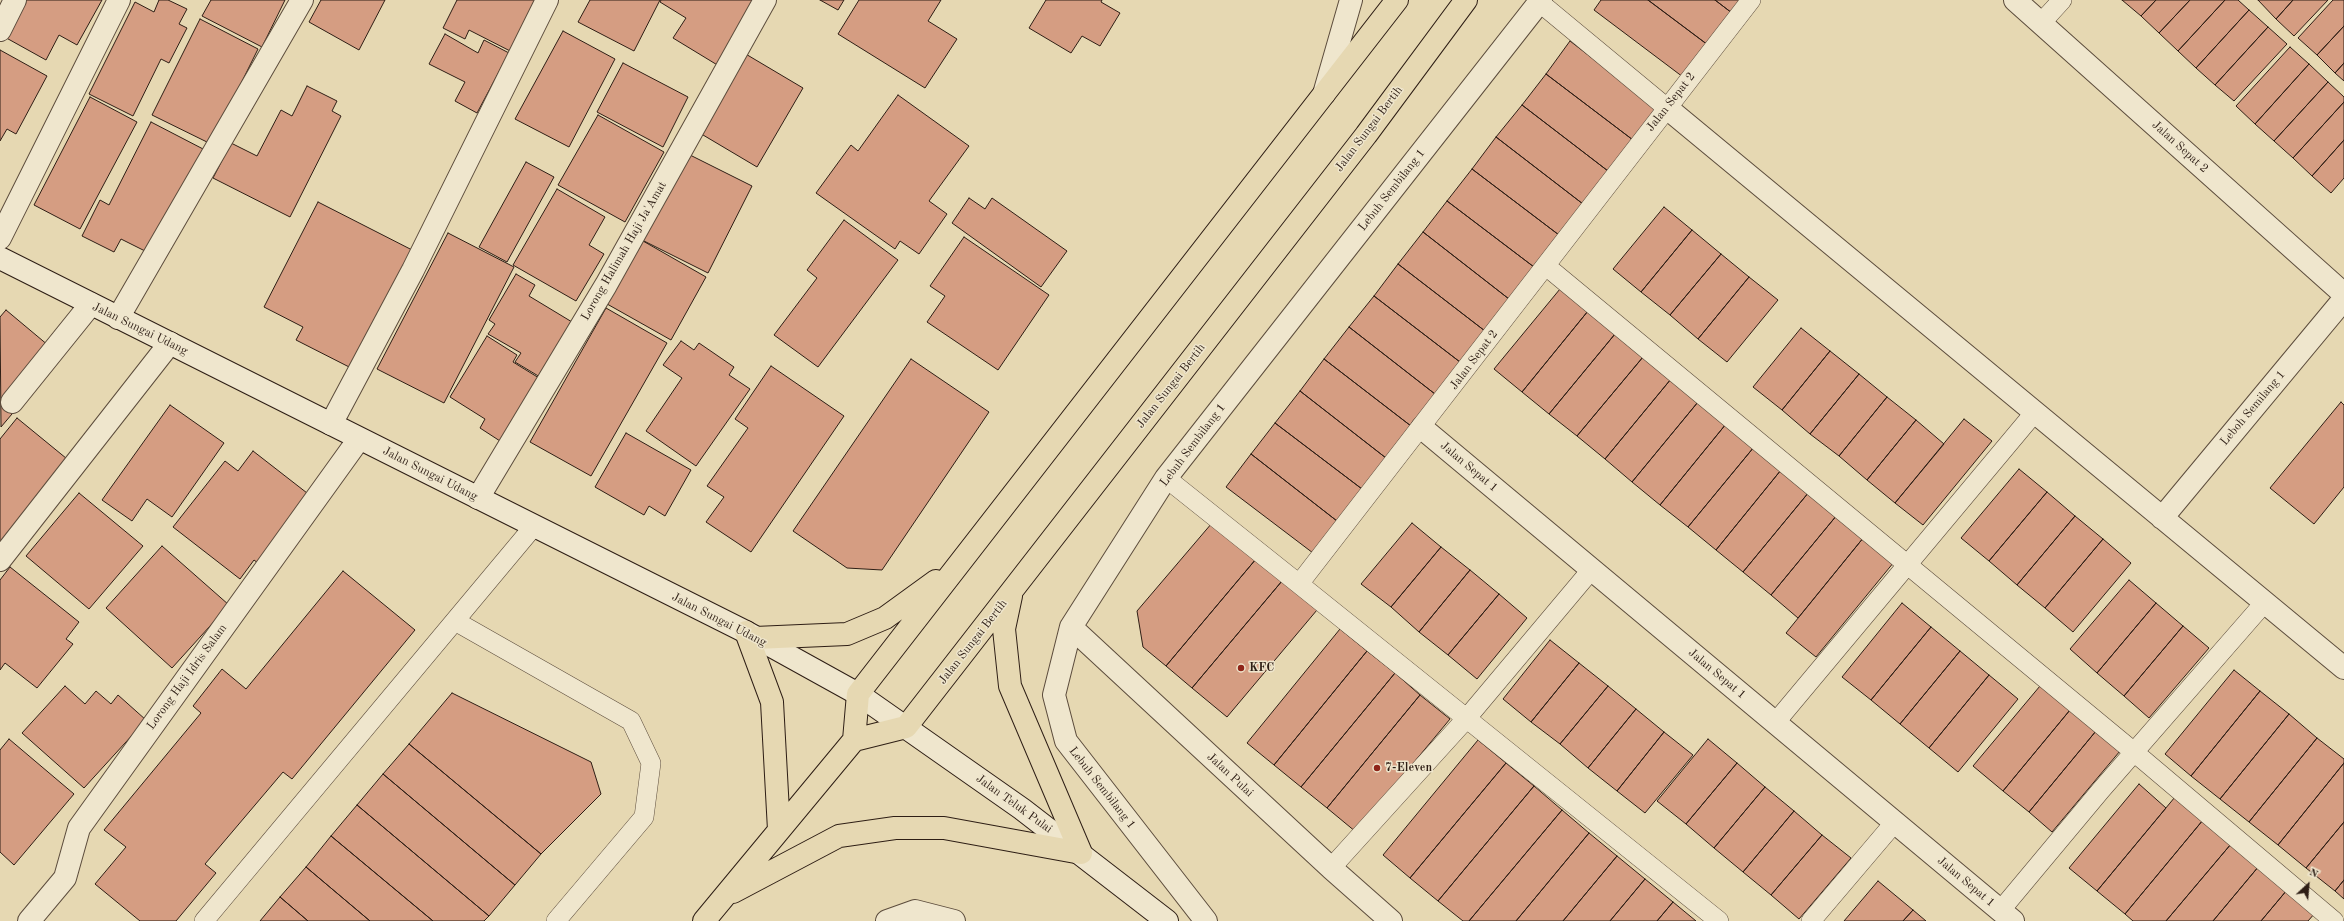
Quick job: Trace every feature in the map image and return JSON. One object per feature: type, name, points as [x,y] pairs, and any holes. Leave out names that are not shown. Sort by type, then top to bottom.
[{"type":"main road","points":[[704,921],[854,740],[858,694],[1397,0]]},
{"type":"main road","name":"Jalan Sungai Bertih","points":[[906,727],[1361,142],[1466,0]]},
{"type":"main road","points":[[779,830],[772,702],[750,635],[847,634],[885,618],[938,580],[964,557]]},
{"type":"main road","points":[[1013,590],[1004,629],[1010,686],[1081,853]]},
{"type":"main road","points":[[854,740],[906,727]]},
{"type":"main road","points":[[724,897],[839,836],[894,828],[944,828],[1081,853]]},
{"type":"street","points":[[0,30],[15,0]]},
{"type":"street","points":[[0,238],[119,0]]},
{"type":"street","points":[[118,318],[302,0]]},
{"type":"street","points":[[331,424],[413,270],[547,0]]},
{"type":"street","name":"Lorong Halimah Haji Ja'Amat","points":[[478,498],[606,285],[765,0]]},
{"type":"street","points":[[1324,94],[1351,0]]},
{"type":"street","name":"Jalan Sepat 2","points":[[2015,0],[2042,22],[2344,294]]},
{"type":"street","name":"Lebuh Sembilang 1","points":[[1206,921],[1066,741],[1054,695],[1071,627],[1166,478],[1540,1]]},
{"type":"street","points":[[1667,108],[2344,668]]},
{"type":"street","name":"Jalan Sungai Udang","points":[[0,258],[750,635],[858,694]]},
{"type":"street","name":"Leboh Semilang 1","points":[[2162,518],[2344,299]]},
{"type":"street","points":[[12,402],[92,304]]},
{"type":"street","points":[[0,560],[170,344]]},
{"type":"street","name":"Jalan Sepat 1","points":[[1422,428],[2006,916]]},
{"type":"street","name":"Lorong Haji Idris Salam","points":[[29,921],[65,878],[79,828],[359,439]]},
{"type":"street","name":"Jalan Pulai","points":[[1071,627],[1331,868],[1391,921]]},
{"type":"street","name":"Jalan Teluk Pulai","points":[[858,694],[1081,853],[1167,921]]},
{"type":"street","points":[[887,921],[914,911],[954,921]]},
{"type":"lane","name":"Jalan Sepat 2","points":[[1299,584],[1422,428],[1751,0]]},
{"type":"lane","points":[[2042,22],[2062,0]]},
{"type":"lane","points":[[1540,1],[1667,108]]},
{"type":"lane","points":[[1546,266],[2134,752],[2334,921]]},
{"type":"lane","points":[[1775,723],[2035,412]]},
{"type":"lane","points":[[1166,478],[1719,921]]},
{"type":"lane","points":[[204,921],[534,526]]},
{"type":"lane","points":[[1331,868],[1466,719],[1592,569]]},
{"type":"lane","points":[[2006,916],[2134,752],[2265,602]]},
{"type":"lane","points":[[455,621],[631,721],[651,763],[644,817],[556,921]]},
{"type":"lane","points":[[1812,921],[1895,822]]},
{"type":"building","points":[[20,0],[102,0],[77,45],[59,35],[46,60],[1,35]]},
{"type":"building","points":[[159,0],[168,0],[187,9],[179,24],[187,28],[169,63],[161,59],[133,116],[89,94],[135,2],[154,12]]},
{"type":"building","points":[[211,0],[285,0],[262,47],[202,16]]},
{"type":"building","points":[[321,0],[385,0],[359,50],[309,22]]},
{"type":"building","points":[[457,0],[543,0],[516,54],[469,30],[465,39],[443,28]]},
{"type":"building","points":[[590,0],[660,0],[634,51],[578,22]]},
{"type":"building","points":[[661,0],[760,0],[719,66],[673,38],[686,18],[660,2]]},
{"type":"building","points":[[820,0],[844,0],[838,10]]},
{"type":"building","points":[[859,0],[941,0],[928,21],[957,39],[925,88],[838,34]]},
{"type":"building","points":[[1046,0],[1102,0],[1101,2],[1120,13],[1100,46],[1082,36],[1071,53],[1029,28]]},
{"type":"building","points":[[1601,0],[1648,0],[1708,45],[1683,77],[1594,10]]},
{"type":"building","points":[[1648,0],[1715,0],[1732,13],[1708,45]]},
{"type":"building","points":[[1715,0],[1742,0],[1732,13]]},
{"type":"building","points":[[2122,0],[2156,0],[2141,16]]},
{"type":"building","points":[[2156,0],[2190,0],[2159,33],[2141,16]]},
{"type":"building","points":[[2190,0],[2225,0],[2178,51],[2159,33]]},
{"type":"building","points":[[2225,0],[2238,0],[2249,10],[2196,68],[2178,51]]},
{"type":"building","points":[[2258,0],[2293,0],[2276,19]]},
{"type":"building","points":[[2293,0],[2328,0],[2294,36],[2276,19]]},
{"type":"building","points":[[2333,0],[2344,0],[2344,26],[2317,55],[2298,38]]},
{"type":"building","points":[[2249,10],[2268,27],[2215,85],[2196,68]]},
{"type":"building","points":[[200,19],[258,49],[211,144],[152,115]]},
{"type":"building","points":[[2344,26],[2344,63],[2335,73],[2317,55]]},
{"type":"building","points":[[2268,27],[2287,44],[2234,101],[2215,85]]},
{"type":"building","points":[[563,31],[615,59],[569,147],[515,119]]},
{"type":"building","points":[[445,34],[478,53],[484,40],[509,53],[477,113],[455,101],[465,82],[429,64]]},
{"type":"building","points":[[1570,41],[1657,108],[1633,140],[1546,74]]},
{"type":"building","points":[[2290,47],[2309,64],[2255,124],[2236,106]]},
{"type":"building","points":[[0,50],[47,76],[16,134],[7,129],[0,141]]},
{"type":"building","points":[[744,53],[803,88],[757,167],[698,132]]},
{"type":"building","points":[[623,63],[688,97],[663,147],[597,112]]},
{"type":"building","points":[[2344,63],[2344,81],[2335,73]]},
{"type":"building","points":[[2309,64],[2328,82],[2274,141],[2255,124]]},
{"type":"building","points":[[1546,74],[1633,140],[1608,171],[1522,105]]},
{"type":"building","points":[[2328,82],[2344,97],[2344,102],[2293,158],[2274,141]]},
{"type":"building","points":[[307,86],[337,101],[332,111],[341,116],[290,217],[213,178],[231,143],[257,156],[281,110],[292,116]]},
{"type":"building","points":[[898,95],[969,146],[929,201],[947,214],[919,254],[900,241],[895,249],[816,193],[851,145],[858,151]]},
{"type":"building","points":[[90,97],[137,122],[80,229],[34,205]]},
{"type":"building","points":[[2344,102],[2344,140],[2312,176],[2293,158]]},
{"type":"building","points":[[1522,105],[1608,171],[1583,204],[1496,137]]},
{"type":"building","points":[[598,115],[664,152],[625,222],[558,185]]},
{"type":"building","points":[[151,122],[205,150],[151,254],[121,239],[114,252],[82,236],[100,200],[109,205]]},
{"type":"building","points":[[1496,137],[1583,204],[1559,235],[1472,169]]},
{"type":"building","points":[[2344,140],[2344,178],[2331,193],[2312,176]]},
{"type":"building","points":[[684,152],[752,186],[708,273],[640,239]]},
{"type":"building","points":[[526,162],[554,177],[507,262],[479,247]]},
{"type":"building","points":[[1472,169],[1559,235],[1534,267],[1447,201]]},
{"type":"building","points":[[557,189],[605,217],[589,245],[604,254],[576,301],[513,265]]},
{"type":"building","points":[[969,198],[985,209],[992,198],[1067,251],[1041,287],[952,223]]},
{"type":"building","points":[[1447,201],[1534,267],[1509,299],[1423,232]]},
{"type":"building","points":[[318,202],[418,253],[357,371],[296,340],[303,327],[264,307]]},
{"type":"building","points":[[1664,207],[1692,230],[1641,292],[1613,269]]},
{"type":"building","points":[[844,220],[898,260],[818,367],[774,335],[817,278],[807,270]]},
{"type":"building","points":[[1692,230],[1721,254],[1670,315],[1641,292]]},
{"type":"building","points":[[1423,232],[1509,299],[1485,331],[1398,264]]},
{"type":"building","points":[[448,233],[514,267],[444,403],[377,369]]},
{"type":"building","points":[[636,237],[706,277],[671,340],[600,300]]},
{"type":"building","points":[[964,237],[1049,295],[998,370],[927,322],[945,296],[930,286]]},
{"type":"building","points":[[1721,254],[1749,277],[1698,339],[1670,315]]},
{"type":"building","points":[[1398,264],[1485,331],[1460,362],[1374,296]]},
{"type":"building","points":[[516,274],[535,285],[529,296],[577,325],[545,380],[515,362],[521,353],[488,334],[495,324],[489,320]]},
{"type":"building","points":[[1749,277],[1778,300],[1727,362],[1698,339]]},
{"type":"building","points":[[1560,289],[1588,311],[1522,392],[1494,369]]},
{"type":"building","points":[[1374,296],[1460,362],[1435,394],[1349,327]]},
{"type":"building","points":[[606,308],[667,343],[591,476],[530,442]]},
{"type":"building","points":[[6,310],[61,356],[1,427],[0,317]]},
{"type":"building","points":[[1588,311],[1615,334],[1549,414],[1522,392]]},
{"type":"building","points":[[1349,327],[1435,394],[1411,426],[1324,359]]},
{"type":"building","points":[[1801,328],[1830,351],[1782,410],[1753,387]]},
{"type":"building","points":[[1615,334],[1643,357],[1577,436],[1549,414]]},
{"type":"building","points":[[487,336],[517,355],[513,362],[539,378],[500,441],[480,428],[485,419],[450,397]]},
{"type":"building","points":[[681,341],[694,350],[699,343],[734,367],[729,375],[750,389],[696,466],[646,431],[682,378],[663,365]]},
{"type":"building","points":[[1830,351],[1859,374],[1810,434],[1782,410]]},
{"type":"building","points":[[1643,357],[1671,379],[1605,459],[1577,436]]},
{"type":"building","points":[[911,359],[989,412],[882,570],[847,568],[793,531]]},
{"type":"building","points":[[1324,359],[1411,426],[1386,458],[1300,391]]},
{"type":"building","points":[[771,366],[844,416],[751,552],[706,522],[724,497],[707,486],[748,428],[735,419]]},
{"type":"building","points":[[1859,374],[1887,397],[1839,456],[1810,434]]},
{"type":"building","points":[[1671,379],[1698,402],[1632,482],[1605,459]]},
{"type":"building","points":[[1300,391],[1386,458],[1362,489],[1275,423]]},
{"type":"building","points":[[1887,397],[1916,420],[1867,480],[1839,456]]},
{"type":"building","points":[[1698,402],[1726,424],[1660,505],[1632,482]]},
{"type":"building","points":[[2341,402],[2344,405],[2344,487],[2314,524],[2270,488]]},
{"type":"building","points":[[170,405],[224,443],[172,517],[147,499],[132,521],[102,500]]},
{"type":"building","points":[[17,418],[72,463],[0,549],[0,439]]},
{"type":"building","points":[[1964,419],[1992,441],[1923,525],[1895,503]]},
{"type":"building","points":[[1916,420],[1944,444],[1895,503],[1867,480]]},
{"type":"building","points":[[1275,423],[1362,489],[1337,521],[1251,454]]},
{"type":"building","points":[[1726,424],[1754,447],[1688,527],[1660,505]]},
{"type":"building","points":[[626,433],[691,470],[665,516],[649,506],[644,515],[595,487]]},
{"type":"building","points":[[1754,447],[1781,470],[1716,550],[1688,527]]},
{"type":"building","points":[[253,451],[307,493],[298,505],[306,512],[263,567],[254,560],[240,579],[173,527],[225,461],[238,471]]},
{"type":"building","points":[[1251,454],[1337,521],[1313,553],[1226,487]]},
{"type":"building","points":[[2019,469],[2047,492],[1989,561],[1961,538]]},
{"type":"building","points":[[1781,470],[1809,492],[1743,572],[1716,550]]},
{"type":"building","points":[[1809,492],[1837,515],[1771,595],[1743,572]]},
{"type":"building","points":[[2047,492],[2075,516],[2017,585],[1989,561]]},
{"type":"building","points":[[79,493],[143,546],[89,609],[26,556]]},
{"type":"building","points":[[1837,515],[1864,537],[1798,618],[1771,595]]},
{"type":"building","points":[[2075,516],[2103,539],[2045,608],[2017,585]]},
{"type":"building","points":[[1212,523],[1256,559],[1166,666],[1143,647],[1137,611]]},
{"type":"building","points":[[1412,523],[1441,547],[1391,607],[1361,584]]},
{"type":"building","points":[[1864,537],[1894,562],[1816,657],[1786,633]]},
{"type":"building","points":[[2103,539],[2131,563],[2073,632],[2045,608]]},
{"type":"building","points":[[162,546],[229,605],[172,668],[106,608]]},
{"type":"building","points":[[1441,547],[1470,570],[1419,632],[1391,607]]},
{"type":"building","points":[[1256,559],[1282,581],[1192,688],[1166,666]]},
{"type":"building","points":[[10,567],[79,622],[66,639],[73,644],[37,688],[5,663],[0,670],[0,580]]},
{"type":"building","points":[[1470,570],[1499,594],[1448,655],[1419,632]]},
{"type":"building","points":[[343,571],[415,630],[292,779],[283,772],[205,864],[216,873],[176,921],[140,921],[95,884],[126,847],[104,830],[201,713],[193,706],[222,669],[246,689]]},
{"type":"building","points":[[2129,580],[2156,603],[2097,673],[2070,649]]},
{"type":"building","points":[[1282,581],[1317,610],[1227,717],[1192,688]]},
{"type":"building","points":[[1499,594],[1527,618],[1477,679],[1448,655]]},
{"type":"building","points":[[1902,603],[1931,627],[1871,700],[1842,677]]},
{"type":"building","points":[[2156,603],[2183,626],[2124,696],[2097,673]]},
{"type":"building","points":[[2183,626],[2209,648],[2149,718],[2124,696]]},
{"type":"building","points":[[1931,627],[1960,651],[1900,724],[1871,700]]},
{"type":"building","points":[[1340,629],[1367,651],[1274,765],[1247,743]]},
{"type":"building","points":[[1550,640],[1579,663],[1531,722],[1503,699]]},
{"type":"building","points":[[1367,651],[1395,673],[1301,787],[1274,765]]},
{"type":"building","points":[[1960,651],[1989,675],[1929,748],[1900,724]]},
{"type":"building","points":[[1579,663],[1608,686],[1560,744],[1531,722]]},
{"type":"building","points":[[2234,670],[2260,691],[2191,776],[2165,754]]},
{"type":"building","points":[[1395,673],[1420,695],[1327,808],[1301,787]]},
{"type":"building","points":[[1989,675],[2018,699],[1958,772],[1929,748]]},
{"type":"building","points":[[65,686],[85,704],[96,691],[111,704],[118,695],[146,720],[84,788],[22,733]]},
{"type":"building","points":[[1608,686],[1636,709],[1588,768],[1560,744]]},
{"type":"building","points":[[2040,686],[2070,710],[2003,791],[1973,766]]},
{"type":"building","points":[[2260,691],[2289,714],[2220,799],[2191,776]]},
{"type":"building","points":[[452,693],[591,762],[601,794],[541,854],[409,744]]},
{"type":"building","points":[[1420,695],[1450,719],[1356,832],[1327,808]]},
{"type":"building","points":[[1636,709],[1664,732],[1617,791],[1588,768]]},
{"type":"building","points":[[2070,710],[2096,731],[2029,812],[2003,791]]},
{"type":"building","points":[[2289,714],[2317,738],[2249,822],[2220,799]]},
{"type":"building","points":[[2096,731],[2120,751],[2052,832],[2029,812]]},
{"type":"building","points":[[1664,732],[1693,755],[1645,813],[1617,791]]},
{"type":"building","points":[[2317,738],[2344,759],[2344,763],[2278,845],[2249,822]]},
{"type":"building","points":[[9,739],[74,794],[14,865],[0,852],[0,750]]},
{"type":"building","points":[[1708,739],[1737,763],[1686,824],[1657,801]]},
{"type":"building","points":[[1478,740],[1506,763],[1410,878],[1383,855]]},
{"type":"building","points":[[409,744],[541,854],[515,885],[383,774]]},
{"type":"building","points":[[1506,763],[1534,786],[1438,901],[1410,878]]},
{"type":"building","points":[[1737,763],[1765,787],[1714,848],[1686,824]]},
{"type":"building","points":[[2344,763],[2344,822],[2306,868],[2278,845]]},
{"type":"building","points":[[383,774],[515,885],[489,916],[357,805]]},
{"type":"building","points":[[2139,784],[2166,808],[2097,891],[2069,868]]},
{"type":"building","points":[[1534,786],[1562,810],[1469,921],[1463,921],[1438,901]]},
{"type":"building","points":[[1765,787],[1794,811],[1743,872],[1714,848]]},
{"type":"building","points":[[2175,797],[2203,820],[2125,914],[2097,891]]},
{"type":"building","points":[[357,805],[489,916],[484,921],[433,921],[331,836]]},
{"type":"building","points":[[1562,810],[1589,833],[1516,921],[1469,921]]},
{"type":"building","points":[[1794,811],[1822,835],[1771,895],[1743,872]]},
{"type":"building","points":[[2203,820],[2231,844],[2166,921],[2133,921],[2125,914]]},
{"type":"building","points":[[2344,822],[2344,880],[2335,891],[2306,868]]},
{"type":"building","points":[[1589,833],[1617,856],[1563,921],[1516,921]]},
{"type":"building","points":[[1822,835],[1851,858],[1799,919],[1771,895]]},
{"type":"building","points":[[331,836],[433,921],[370,921],[306,867]]},
{"type":"building","points":[[2231,844],[2259,866],[2213,921],[2166,921]]},
{"type":"building","points":[[1617,856],[1645,879],[1610,921],[1563,921]]},
{"type":"building","points":[[2259,866],[2287,890],[2261,921],[2213,921]]},
{"type":"building","points":[[306,867],[370,921],[308,921],[280,897]]},
{"type":"building","points":[[1645,879],[1673,902],[1657,921],[1610,921]]},
{"type":"building","points":[[2344,880],[2344,899],[2335,891]]},
{"type":"building","points":[[1878,881],[1913,910],[1903,921],[1844,921]]},
{"type":"building","points":[[2287,890],[2315,913],[2308,921],[2261,921]]},
{"type":"building","points":[[280,897],[308,921],[260,921]]},
{"type":"building","points":[[1673,902],[1696,921],[1657,921]]},
{"type":"building","points":[[1913,910],[1926,921],[1903,921]]},
{"type":"place","name":"KFC","points":[[1241,668]]},
{"type":"place","name":"7-Eleven","points":[[1377,768]]}]
